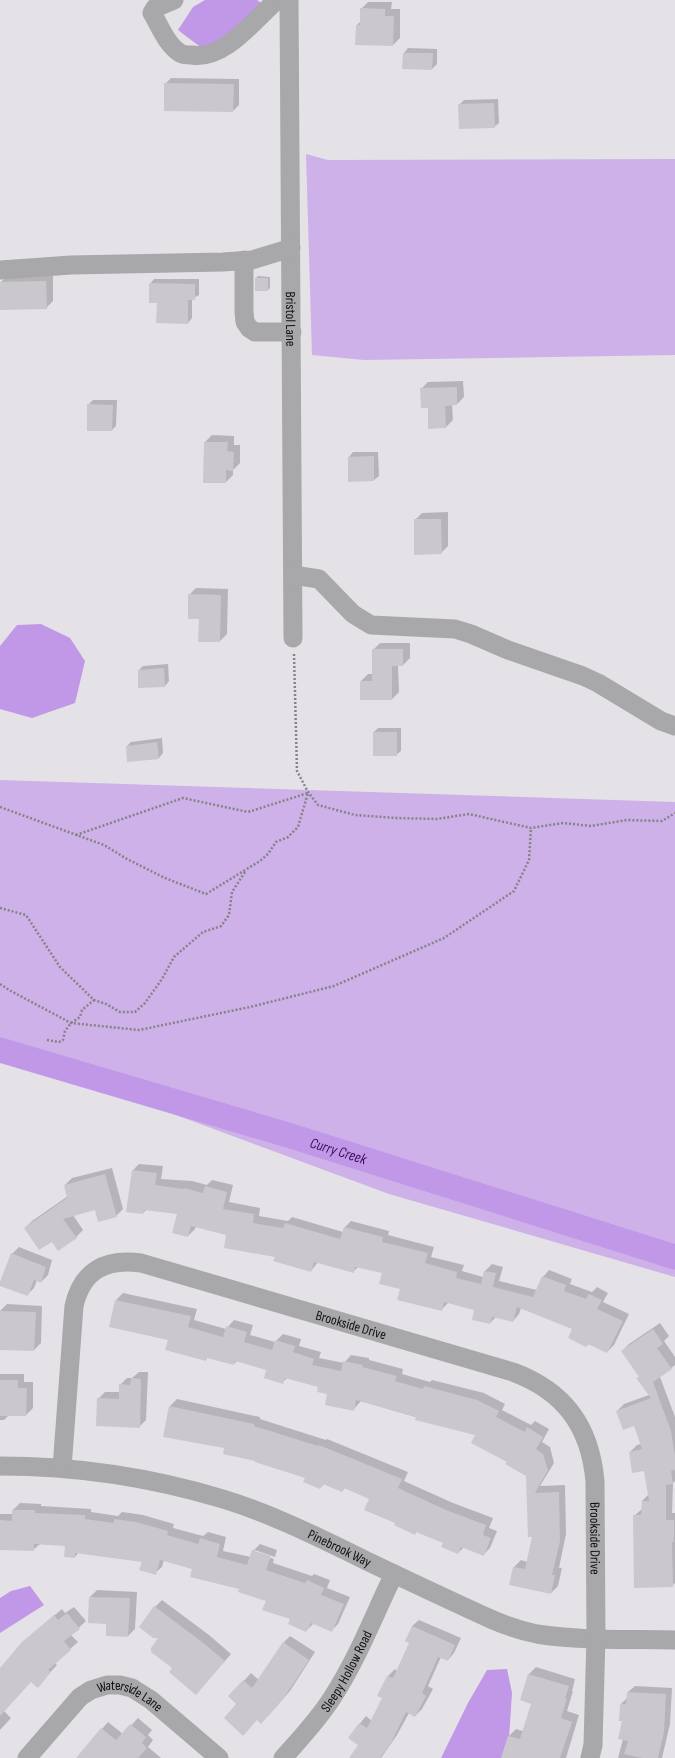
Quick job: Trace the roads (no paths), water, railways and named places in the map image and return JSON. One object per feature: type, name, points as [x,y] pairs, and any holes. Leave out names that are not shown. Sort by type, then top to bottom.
[{"type":"street","points":[[174,0],[155,8],[152,12],[169,43],[181,54],[200,56],[220,51],[246,30],[277,0]]},
{"type":"street","name":"Bristol Lane","points":[[290,0],[293,638]]},
{"type":"street","points":[[0,270],[72,264],[223,262],[270,255],[291,248]]},
{"type":"street","points":[[244,260],[245,322],[249,328],[255,332],[292,332]]},
{"type":"street","points":[[293,575],[319,579],[353,614],[371,625],[455,629],[471,634],[508,650],[582,676],[605,687],[661,721],[675,726]]},
{"type":"street","name":"Brookside Drive","points":[[62,1468],[74,1306],[77,1292],[83,1282],[92,1273],[104,1266],[116,1262],[129,1261],[140,1263],[513,1372],[539,1384],[552,1393],[566,1406],[576,1419],[590,1446],[595,1481],[596,1637],[593,1744],[590,1758]]},
{"type":"street","name":"Pinebrook Way","points":[[0,1466],[62,1468],[108,1473],[144,1479],[224,1500],[316,1536],[394,1574],[493,1620],[516,1629],[536,1634],[564,1637],[675,1640]]},
{"type":"street","name":"Sleepy Hollow Road","points":[[283,1758],[320,1715],[332,1697],[348,1669],[394,1574]]},
{"type":"street","name":"Waterside Lane","points":[[27,1758],[80,1697],[92,1690],[107,1685],[120,1685],[132,1688],[152,1700],[218,1758]]},
{"type":"waterway","name":"Curry Creek","points":[[0,1050],[291,1136],[675,1257]]}]
